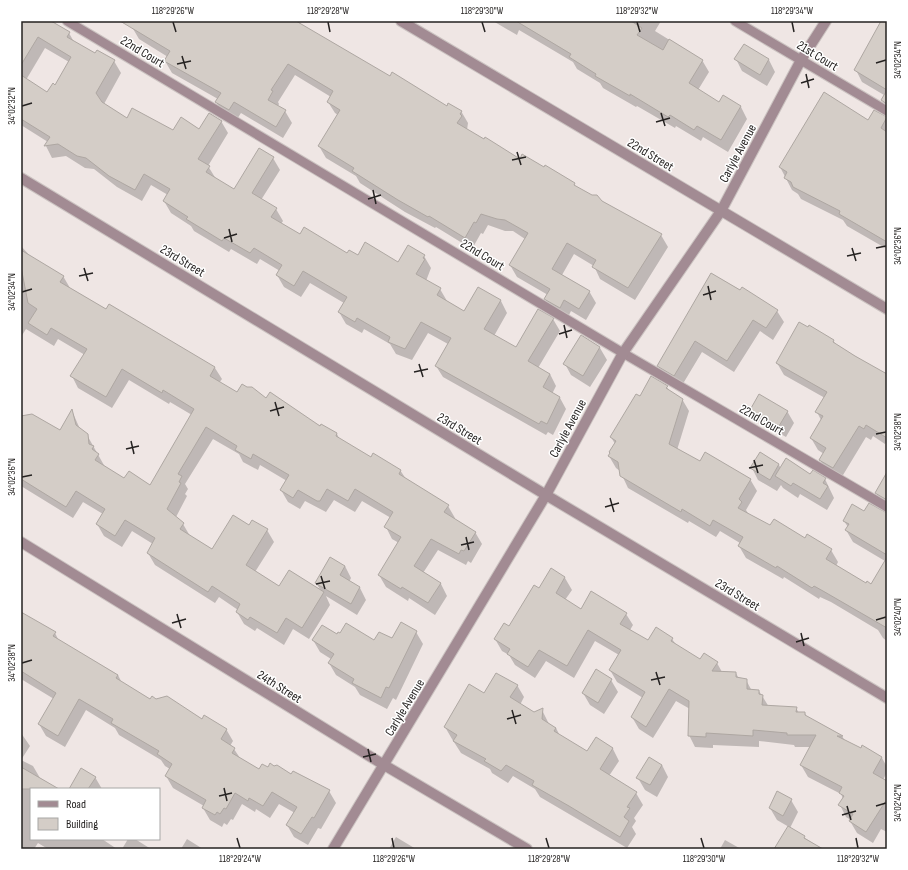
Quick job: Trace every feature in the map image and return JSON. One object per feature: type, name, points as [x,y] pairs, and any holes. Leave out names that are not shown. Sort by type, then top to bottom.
[{"type":"street","name":"22nd Street","points":[[401,21],[887,309]]},
{"type":"street","name":"Carlyle Avenue","points":[[333,849],[546,495],[623,353],[721,211],[801,60],[826,21]]},
{"type":"street","name":"23rd Street","points":[[21,178],[546,495],[887,698]]},
{"type":"street","name":"24th Street","points":[[21,542],[384,765],[527,849]]},
{"type":"lane","name":"22nd Court","points":[[67,21],[623,353],[887,508]]},
{"type":"lane","name":"21st Court","points":[[735,21],[887,111]]},
{"type":"building","points":[[21,21],[51,21],[70,32],[67,37],[95,53],[97,50],[115,60],[96,93],[102,102],[127,118],[132,108],[173,130],[181,117],[199,129],[209,113],[222,121],[198,159],[210,166],[206,172],[234,189],[259,148],[274,157],[252,193],[277,208],[271,217],[300,234],[304,227],[347,253],[349,250],[358,255],[365,242],[398,262],[408,245],[425,255],[423,258],[425,259],[416,274],[441,288],[437,295],[464,311],[478,287],[501,300],[484,329],[516,347],[538,309],[554,318],[528,361],[550,374],[543,387],[560,397],[547,424],[541,421],[539,424],[435,366],[451,338],[421,322],[405,349],[388,342],[390,337],[357,318],[355,322],[338,312],[347,297],[303,271],[294,286],[276,275],[282,265],[254,248],[250,253],[224,238],[222,241],[186,219],[188,217],[163,201],[170,189],[144,174],[135,190],[109,176],[86,158],[77,156],[58,144],[44,146],[50,137],[21,119],[21,75],[47,92],[53,83],[55,85],[71,57],[38,37],[21,65]]},
{"type":"building","points":[[120,21],[296,21],[390,76],[392,72],[447,106],[448,103],[462,111],[460,114],[462,116],[457,123],[484,139],[485,137],[520,159],[522,154],[544,167],[545,165],[575,183],[574,185],[592,195],[597,195],[602,201],[662,234],[628,288],[592,267],[596,260],[567,243],[552,269],[590,291],[579,309],[564,300],[560,308],[544,299],[550,289],[509,265],[528,233],[505,220],[481,214],[476,223],[474,222],[465,238],[429,216],[428,217],[398,200],[352,171],[354,168],[318,146],[340,110],[327,102],[333,91],[288,64],[271,90],[273,91],[268,100],[286,110],[276,127],[234,102],[229,110],[215,102],[221,93],[164,61],[170,51]]},
{"type":"building","points":[[516,21],[631,21],[642,28],[637,35],[663,50],[669,39],[703,60],[689,83],[719,102],[723,95],[741,106],[721,140],[697,126],[694,130],[670,115],[668,117],[630,94],[630,96],[595,76],[596,74],[569,57],[571,54]]},
{"type":"building","points":[[881,21],[887,21],[887,90],[854,70]]},
{"type":"building","points":[[744,44],[769,59],[760,75],[734,59]]},
{"type":"building","points":[[887,90],[887,104],[881,100]]},
{"type":"building","points":[[824,92],[868,120],[874,110],[887,117],[881,128],[887,132],[887,242],[839,214],[840,211],[793,187],[791,182],[784,178],[787,172],[779,167]]},
{"type":"building","points":[[21,250],[64,276],[60,282],[106,309],[109,304],[215,367],[210,376],[237,392],[242,384],[247,387],[252,387],[266,398],[270,392],[320,426],[321,424],[337,433],[336,436],[371,457],[373,453],[401,470],[399,474],[449,505],[444,512],[476,532],[464,551],[461,550],[459,554],[431,539],[414,566],[441,583],[428,603],[402,587],[401,589],[378,575],[401,537],[384,527],[393,512],[355,489],[348,501],[327,489],[320,501],[317,501],[298,490],[293,498],[280,490],[289,475],[253,454],[251,459],[235,450],[237,446],[206,427],[178,474],[182,476],[179,482],[181,483],[167,509],[184,523],[180,529],[212,549],[233,515],[249,525],[252,520],[268,529],[246,565],[279,586],[289,570],[324,592],[302,628],[286,618],[277,633],[250,617],[248,620],[236,612],[240,604],[212,586],[208,592],[147,553],[155,538],[125,520],[115,536],[96,524],[105,509],[76,491],[66,507],[21,479],[21,416],[32,414],[60,430],[72,409],[76,425],[88,434],[89,444],[94,446],[92,449],[99,454],[95,460],[124,478],[129,471],[150,485],[194,409],[163,390],[162,393],[122,369],[106,397],[70,376],[87,349],[51,328],[47,335],[28,323],[37,309],[28,303],[21,267]]},
{"type":"building","points":[[711,273],[740,290],[742,287],[778,310],[766,328],[753,320],[727,361],[695,341],[674,376],[657,366]]},
{"type":"building","points":[[799,322],[808,327],[809,325],[834,340],[833,342],[855,356],[887,374],[887,438],[866,425],[864,429],[859,426],[833,468],[819,460],[826,448],[810,438],[823,416],[815,412],[827,392],[776,363]]},
{"type":"building","points":[[581,335],[600,347],[583,376],[563,364]]},
{"type":"building","points":[[651,376],[668,386],[666,388],[683,399],[669,444],[700,461],[705,452],[751,479],[739,499],[742,502],[738,508],[770,525],[774,519],[805,538],[807,534],[832,549],[826,559],[866,583],[867,581],[871,584],[887,557],[887,628],[814,586],[812,588],[777,566],[776,568],[738,546],[743,537],[713,520],[710,526],[682,509],[681,512],[620,476],[618,462],[608,456],[616,441],[610,437],[636,394],[640,396]]},
{"type":"building","points":[[759,394],[788,411],[779,426],[750,410]]},
{"type":"building","points":[[760,452],[779,464],[770,480],[750,468]]},
{"type":"building","points":[[786,458],[810,474],[813,470],[826,478],[823,483],[828,486],[820,499],[793,483],[791,486],[775,476]]},
{"type":"building","points":[[887,472],[887,500],[875,493]]},
{"type":"building","points":[[869,503],[887,513],[887,555],[845,530],[849,524],[843,521],[852,504],[864,511]]},
{"type":"building","points":[[330,557],[345,566],[340,575],[360,587],[351,604],[315,583]]},
{"type":"building","points":[[551,568],[565,577],[556,593],[581,609],[591,591],[627,613],[620,624],[648,640],[656,627],[673,638],[671,641],[700,659],[704,653],[718,662],[712,671],[736,672],[736,677],[747,679],[747,689],[759,690],[759,694],[763,695],[762,705],[797,707],[796,712],[805,712],[805,715],[843,736],[837,736],[861,748],[862,745],[882,757],[873,773],[887,781],[887,799],[866,832],[849,821],[853,814],[838,805],[844,796],[839,793],[842,787],[800,765],[816,735],[787,735],[787,733],[753,730],[753,736],[706,733],[706,737],[688,736],[689,701],[669,689],[646,727],[631,717],[645,692],[609,670],[621,650],[588,630],[567,666],[539,650],[528,667],[507,654],[510,649],[494,639],[504,623],[509,626],[534,585],[539,588]]},
{"type":"building","points":[[21,612],[56,632],[53,636],[118,675],[116,678],[150,699],[152,696],[156,699],[167,696],[202,719],[204,715],[227,729],[221,739],[235,748],[232,753],[259,769],[262,764],[268,767],[270,763],[274,766],[277,765],[291,774],[293,771],[330,790],[314,818],[312,817],[301,834],[286,825],[297,807],[272,792],[263,806],[249,798],[248,801],[235,793],[226,809],[224,808],[220,814],[217,812],[215,815],[202,808],[206,800],[165,776],[172,764],[157,754],[159,751],[111,723],[113,719],[79,699],[58,736],[38,724],[56,693],[21,671]]},
{"type":"building","points":[[401,622],[417,631],[389,688],[386,687],[381,698],[352,683],[354,679],[328,663],[334,654],[312,640],[322,625],[337,634],[338,632],[340,633],[346,623],[374,640],[379,632],[392,638]]},
{"type":"building","points":[[596,669],[612,679],[598,703],[582,693]]},
{"type":"building","points":[[496,673],[518,685],[510,697],[534,712],[543,708],[542,719],[556,728],[554,731],[587,751],[596,737],[613,748],[600,769],[637,792],[627,807],[630,808],[624,817],[629,821],[620,837],[532,785],[534,781],[506,765],[501,771],[484,761],[486,759],[453,741],[457,735],[444,727],[469,684],[484,693]]},
{"type":"building","points":[[649,757],[662,765],[650,785],[636,778]]},
{"type":"building","points":[[21,767],[57,788],[30,788],[21,789]]},
{"type":"building","points":[[81,768],[96,777],[89,788],[70,788]]},
{"type":"building","points":[[777,791],[792,799],[783,816],[769,808]]},
{"type":"building","points":[[788,826],[805,836],[804,838],[823,849],[774,849]]}]
